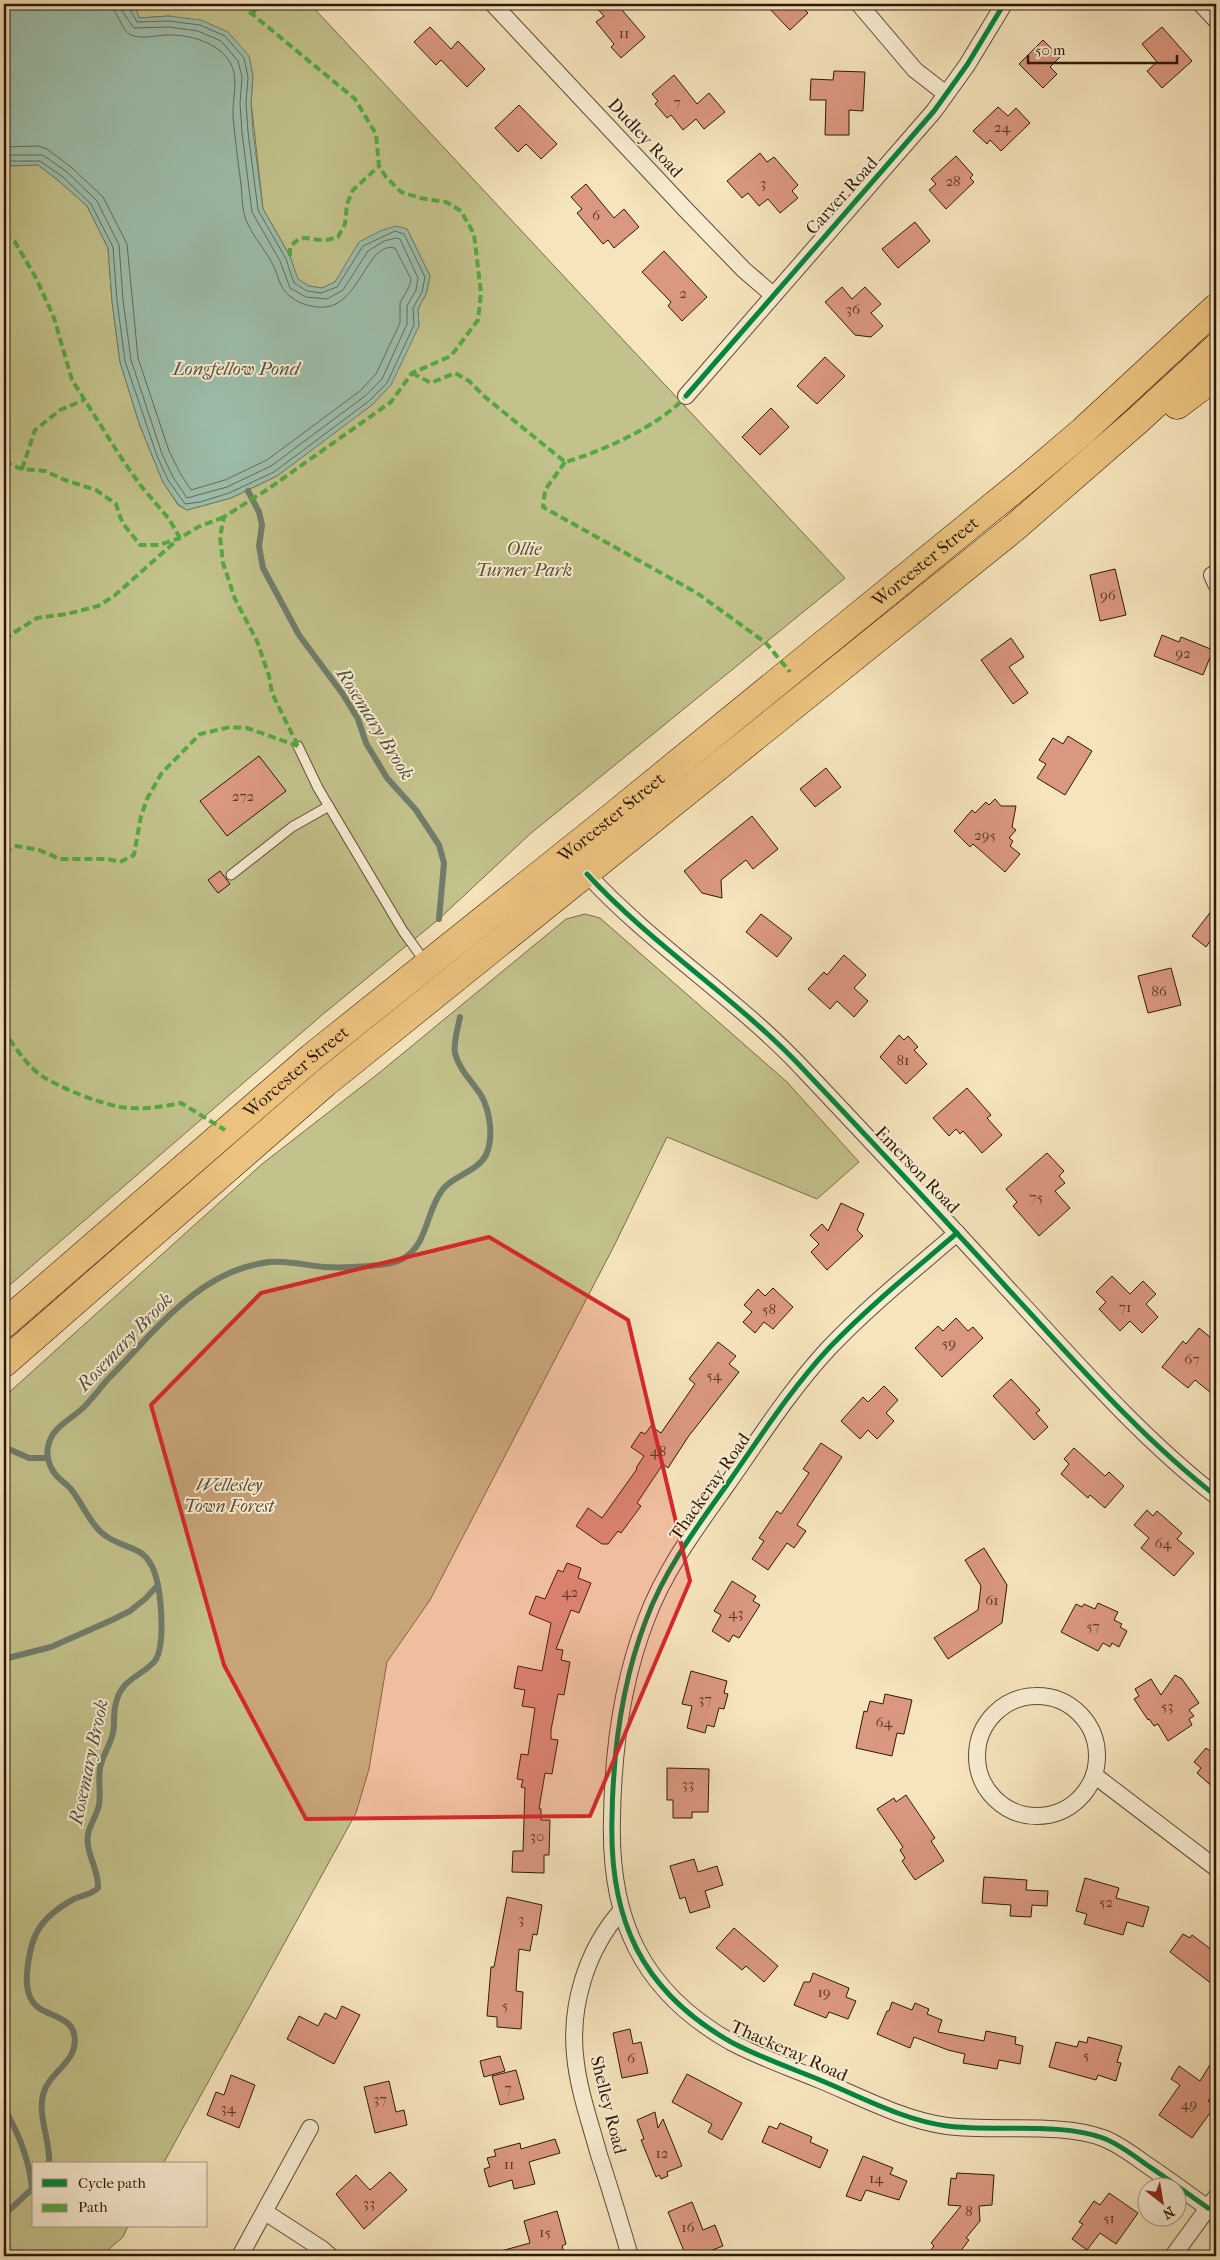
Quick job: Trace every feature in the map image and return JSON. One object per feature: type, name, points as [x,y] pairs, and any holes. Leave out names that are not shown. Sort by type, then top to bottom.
[{"type":"highway","name":"Worcester Street","points":[[4,1324],[259,1101],[1023,482],[1089,426],[1216,308]]},
{"type":"highway","name":"Worcester Street","points":[[4,1362],[306,1100],[1014,528],[1132,426],[1216,348]]},
{"type":"highway","points":[[1014,528],[1216,376]]},
{"type":"street","name":"Dudley Road","points":[[493,4],[686,210],[744,270],[773,295]]},
{"type":"street","points":[[859,4],[915,70],[946,94]]},
{"type":"street","name":"Carver Road","points":[[686,396],[872,184],[946,94],[1004,4]]},
{"type":"street","points":[[1201,4],[1216,20]]},
{"type":"street","name":"Emerson Road","points":[[587,874],[633,920],[742,1012],[784,1051],[957,1233],[1098,1386],[1159,1446],[1216,1496]]},
{"type":"street","name":"Thackeray Road","points":[[957,1233],[872,1306],[813,1367],[785,1403],[710,1509],[660,1588],[646,1619],[631,1667],[616,1758],[612,1809],[612,1856],[615,1885],[621,1911],[642,1959],[661,1985],[702,2023],[743,2048],[890,2110],[928,2123],[968,2128],[1070,2130],[1100,2136],[1212,2203]]},
{"type":"street","points":[[1032,1696],[1052,1698],[1070,1706],[1084,1719],[1094,1736],[1097,1756],[1094,1775],[1085,1791],[1073,1804],[1057,1813],[1039,1816],[1021,1814],[1004,1807],[991,1796],[981,1780],[977,1763],[978,1745],[984,1726],[997,1711],[1013,1701],[1032,1696]]},
{"type":"street","points":[[1094,1775],[1216,1868]]},
{"type":"street","name":"Shelley Road","points":[[621,1911],[607,1929],[590,1962],[576,2010],[574,2045],[584,2104],[630,2256]]},
{"type":"street","points":[[240,2256],[310,2128]]},
{"type":"street","points":[[1174,2256],[1212,2203]]},
{"type":"street","points":[[265,2212],[330,2256]]},
{"type":"lane","points":[[298,746],[329,806],[403,931],[427,964]]},
{"type":"lane","points":[[231,875],[292,827],[329,806]]},
{"type":"highlighted area","points":[[489,1237],[628,1320],[690,1581],[590,1816],[306,1819],[224,1665],[151,1405],[261,1293]]},
{"type":"green space","name":"Ollie Turner Park","points":[[128,4],[310,4],[845,578],[530,834],[439,919],[322,1015],[4,1290],[4,166],[38,165],[87,206],[108,248],[112,301],[120,362],[140,426],[163,482],[178,505],[187,510],[231,498],[277,476],[335,432],[419,326],[418,309],[426,294],[430,276],[407,229],[347,264],[335,282],[322,288],[309,286],[297,279],[290,256],[263,209],[251,102],[253,76],[169,16],[139,18],[135,8]]},
{"type":"green space","name":"Wellesley Town Forest","points":[[585,914],[600,918],[787,1082],[859,1162],[817,1199],[667,1137],[614,1246],[430,1600],[387,1662],[369,1769],[356,1813],[164,2162],[32,2162],[32,2228],[127,2228],[123,2237],[101,2256],[4,2256],[4,1397],[262,1164],[379,1073],[566,919]]},
{"type":"water","name":"Longfellow Pond","points":[[4,4],[128,4],[136,8],[139,18],[169,16],[201,20],[228,32],[249,56],[253,76],[251,102],[253,132],[263,209],[290,256],[298,279],[309,286],[322,288],[335,282],[359,242],[380,231],[396,226],[407,229],[430,276],[426,294],[418,309],[419,326],[391,385],[372,405],[277,476],[231,498],[187,510],[178,504],[163,482],[140,426],[120,362],[112,301],[108,248],[87,206],[38,165],[4,166]]},
{"type":"building","points":[[593,4],[617,4],[645,37],[621,58],[611,47],[614,44],[596,22],[604,16]]},
{"type":"building","points":[[765,4],[799,4],[808,13],[790,30]]},
{"type":"building","points":[[430,27],[451,49],[458,41],[485,69],[467,87],[441,60],[436,65],[414,42]]},
{"type":"building","points":[[1162,27],[1192,61],[1162,88],[1147,71],[1157,62],[1142,44]]},
{"type":"building","points":[[1043,40],[1060,57],[1050,67],[1057,74],[1043,88],[1019,64]]},
{"type":"building","points":[[834,71],[865,72],[863,111],[849,110],[849,135],[825,135],[826,100],[810,100],[811,79],[833,80]]},
{"type":"building","points":[[674,75],[697,104],[709,93],[725,112],[704,129],[696,119],[683,130],[671,115],[667,118],[655,104],[658,101],[652,94]]},
{"type":"building","points":[[519,105],[557,144],[541,159],[526,144],[518,152],[495,128]]},
{"type":"building","points":[[998,107],[1008,116],[1016,108],[1030,123],[1001,151],[990,140],[987,144],[973,131]]},
{"type":"building","points":[[760,153],[767,162],[774,157],[798,185],[792,191],[798,198],[780,213],[768,199],[759,206],[748,193],[742,198],[727,181]]},
{"type":"building","points":[[956,156],[973,175],[970,178],[974,182],[946,209],[929,190],[936,184],[931,179]]},
{"type":"building","points":[[586,184],[614,218],[624,209],[639,227],[614,248],[608,240],[603,244],[577,213],[582,209],[571,197]]},
{"type":"building","points":[[915,222],[930,241],[898,268],[882,249]]},
{"type":"building","points":[[664,251],[707,297],[682,321],[668,306],[671,302],[642,272]]},
{"type":"building","points":[[842,287],[852,299],[865,287],[881,304],[871,313],[883,326],[871,337],[855,335],[825,302]]},
{"type":"building","points":[[825,357],[845,376],[817,404],[797,386]]},
{"type":"building","points":[[771,408],[789,427],[760,455],[742,437]]},
{"type":"building","points":[[1115,569],[1126,615],[1100,621],[1090,575]]},
{"type":"building","points":[[1162,635],[1179,642],[1181,637],[1213,650],[1203,675],[1154,656]]},
{"type":"building","points":[[1011,638],[1024,657],[1009,667],[1028,693],[1013,704],[981,660]]},
{"type":"building","points":[[1068,736],[1092,751],[1065,795],[1037,778],[1046,764],[1039,760],[1053,738],[1063,744]]},
{"type":"building","points":[[259,756],[286,791],[227,836],[200,801]]},
{"type":"building","points":[[826,768],[841,787],[815,807],[800,789]]},
{"type":"building","points":[[995,799],[1001,806],[1016,806],[1012,827],[1016,830],[1009,838],[1013,841],[1010,846],[1020,854],[1005,872],[973,844],[970,847],[954,831],[972,810],[975,813],[986,802],[989,805]]},
{"type":"building","points":[[752,816],[778,849],[753,869],[746,860],[721,880],[722,898],[702,893],[684,871]]},
{"type":"building","points":[[220,871],[230,884],[218,893],[208,880]]},
{"type":"building","points":[[1216,905],[1216,933],[1206,947],[1192,936]]},
{"type":"building","points":[[761,914],[792,938],[777,957],[746,932]]},
{"type":"building","points":[[844,955],[866,975],[854,988],[868,1001],[854,1017],[837,1001],[830,1009],[808,989],[824,972],[827,975]]},
{"type":"building","points":[[1171,968],[1181,1005],[1148,1013],[1138,976]]},
{"type":"building","points":[[899,1035],[904,1040],[908,1036],[918,1047],[914,1050],[927,1064],[906,1084],[880,1057]]},
{"type":"building","points":[[967,1088],[991,1115],[987,1118],[1002,1135],[982,1153],[963,1131],[960,1134],[956,1129],[949,1136],[933,1118]]},
{"type":"building","points":[[1047,1153],[1064,1171],[1059,1176],[1065,1183],[1055,1191],[1070,1208],[1039,1236],[1013,1206],[1017,1202],[1006,1189]]},
{"type":"building","points":[[841,1203],[864,1214],[857,1230],[863,1236],[827,1270],[811,1252],[819,1244],[810,1235],[822,1224],[828,1231]]},
{"type":"building","points":[[1112,1276],[1130,1294],[1143,1281],[1156,1294],[1146,1304],[1158,1317],[1142,1333],[1130,1321],[1120,1331],[1099,1309],[1106,1302],[1096,1292]]},
{"type":"building","points":[[773,1288],[793,1307],[773,1329],[764,1322],[755,1333],[743,1322],[752,1312],[744,1305],[758,1289],[765,1296]]},
{"type":"building","points":[[956,1318],[968,1331],[973,1327],[983,1338],[942,1377],[915,1348],[938,1326],[943,1331]]},
{"type":"building","points":[[1199,1328],[1216,1342],[1216,1397],[1195,1380],[1188,1388],[1162,1367],[1183,1341],[1186,1344]]},
{"type":"building","points":[[718,1342],[736,1356],[729,1364],[739,1372],[688,1437],[668,1468],[663,1464],[637,1503],[641,1506],[621,1533],[618,1531],[608,1544],[602,1544],[576,1526],[588,1508],[602,1518],[644,1456],[631,1447],[641,1432],[645,1434],[651,1426],[661,1433],[695,1384],[689,1379]]},
{"type":"building","points":[[1011,1379],[1040,1410],[1036,1413],[1048,1427],[1034,1440],[993,1396]]},
{"type":"building","points":[[884,1386],[898,1400],[886,1413],[894,1421],[877,1439],[868,1430],[860,1439],[841,1421],[863,1397],[868,1402]]},
{"type":"building","points":[[821,1443],[842,1457],[797,1525],[806,1531],[794,1548],[787,1543],[768,1570],[752,1559],[764,1541],[759,1538],[777,1511],[781,1514],[809,1473],[803,1469]]},
{"type":"building","points":[[1074,1448],[1105,1476],[1109,1472],[1124,1486],[1105,1508],[1090,1495],[1088,1498],[1061,1474],[1069,1464],[1064,1459]]},
{"type":"building","points":[[1147,1510],[1153,1516],[1157,1511],[1182,1533],[1177,1539],[1194,1553],[1174,1576],[1141,1548],[1149,1538],[1134,1525]]},
{"type":"building","points":[[984,1548],[1007,1585],[1002,1623],[948,1659],[934,1638],[978,1610],[981,1586],[965,1560]]},
{"type":"building","points":[[567,1563],[581,1568],[578,1578],[591,1583],[579,1613],[571,1610],[556,1649],[563,1650],[561,1660],[570,1662],[564,1695],[558,1694],[551,1730],[551,1739],[558,1740],[552,1774],[545,1773],[539,1809],[541,1809],[541,1820],[550,1820],[549,1855],[544,1855],[544,1873],[512,1872],[513,1851],[523,1851],[525,1788],[521,1787],[523,1780],[517,1779],[521,1754],[528,1755],[535,1708],[522,1706],[525,1690],[514,1688],[518,1666],[542,1671],[551,1623],[529,1614],[536,1596],[545,1599],[558,1570],[563,1572]]},
{"type":"building","points":[[732,1581],[756,1596],[753,1601],[760,1605],[739,1638],[733,1635],[729,1642],[712,1631],[721,1615],[714,1611]]},
{"type":"building","points":[[1098,1603],[1118,1612],[1114,1620],[1122,1624],[1120,1627],[1127,1631],[1119,1647],[1112,1643],[1110,1647],[1103,1643],[1098,1651],[1061,1632],[1076,1604],[1082,1607],[1084,1604],[1095,1609]]},
{"type":"building","points":[[691,1671],[727,1681],[724,1693],[728,1694],[724,1709],[719,1708],[714,1727],[707,1725],[705,1733],[687,1728],[692,1706],[682,1704]]},
{"type":"building","points":[[1175,1675],[1182,1679],[1199,1703],[1189,1710],[1194,1716],[1189,1719],[1192,1725],[1168,1741],[1158,1724],[1154,1726],[1148,1720],[1134,1699],[1139,1696],[1135,1689],[1151,1679],[1161,1695]]},
{"type":"building","points":[[885,1694],[912,1700],[904,1734],[897,1733],[892,1756],[856,1748],[864,1711],[867,1712],[870,1701],[883,1704]]},
{"type":"building","points":[[1206,1748],[1214,1754],[1216,1751],[1216,1790],[1197,1773],[1201,1768],[1194,1762]]},
{"type":"building","points":[[667,1768],[709,1769],[708,1812],[692,1812],[692,1818],[673,1818],[673,1800],[667,1800]]},
{"type":"building","points":[[906,1795],[935,1838],[931,1841],[944,1861],[915,1880],[902,1861],[905,1858],[900,1850],[903,1847],[877,1809],[894,1798],[896,1802]]},
{"type":"building","points":[[694,1859],[698,1872],[717,1866],[723,1885],[705,1891],[710,1907],[690,1913],[685,1897],[680,1899],[670,1866]]},
{"type":"building","points":[[984,1877],[1027,1880],[1026,1890],[1048,1891],[1047,1906],[1032,1905],[1031,1917],[1010,1916],[1011,1905],[982,1903]]},
{"type":"building","points":[[1085,1878],[1119,1888],[1116,1898],[1149,1907],[1143,1927],[1127,1922],[1123,1935],[1084,1924],[1087,1914],[1076,1911]]},
{"type":"building","points":[[507,1897],[542,1905],[537,1935],[533,1934],[530,1951],[519,1949],[516,1991],[523,1992],[521,2029],[497,2027],[497,2017],[487,2016],[491,1967],[494,1967]]},
{"type":"building","points":[[734,1928],[778,1966],[764,1982],[746,1966],[742,1970],[716,1948]]},
{"type":"building","points":[[1183,1934],[1190,1938],[1192,1935],[1216,1953],[1216,1987],[1170,1952]]},
{"type":"building","points":[[813,1973],[849,1988],[846,1997],[856,2001],[848,2019],[829,2012],[826,2018],[794,2005],[804,1982],[810,1982]]},
{"type":"building","points":[[892,2002],[912,2010],[915,2003],[929,2009],[927,2014],[942,2020],[938,2032],[984,2041],[986,2031],[1016,2037],[1015,2044],[1023,2046],[1020,2064],[999,2060],[997,2069],[963,2063],[965,2054],[948,2050],[914,2037],[910,2048],[877,2034]]},
{"type":"building","points":[[342,2006],[360,2015],[334,2064],[287,2039],[299,2016],[318,2026],[325,2013],[336,2019]]},
{"type":"building","points":[[630,2029],[633,2044],[641,2042],[648,2073],[622,2078],[613,2033]]},
{"type":"building","points":[[1088,2037],[1122,2046],[1117,2062],[1121,2063],[1116,2081],[1098,2075],[1096,2080],[1049,2067],[1056,2042],[1077,2047],[1079,2041],[1087,2043]]},
{"type":"building","points":[[1216,2055],[1216,2090],[1208,2101],[1215,2106],[1192,2138],[1159,2115],[1180,2085],[1171,2079],[1179,2066],[1200,2081]]},
{"type":"building","points":[[500,2056],[505,2071],[484,2077],[480,2061]]},
{"type":"building","points":[[516,2070],[524,2099],[500,2105],[492,2076]]},
{"type":"building","points":[[687,2074],[742,2103],[722,2140],[708,2132],[712,2124],[672,2102]]},
{"type":"building","points":[[231,2075],[255,2085],[239,2128],[207,2115],[216,2092],[224,2095]]},
{"type":"building","points":[[389,2081],[396,2112],[404,2110],[407,2125],[375,2133],[364,2087]]},
{"type":"building","points":[[655,2112],[658,2128],[663,2119],[682,2166],[667,2172],[668,2176],[661,2179],[659,2175],[656,2177],[641,2140],[644,2139],[637,2120]]},
{"type":"building","points":[[780,2123],[812,2137],[810,2142],[828,2150],[820,2168],[762,2142],[769,2126],[777,2129]]},
{"type":"building","points":[[555,2139],[560,2153],[529,2162],[535,2184],[514,2189],[512,2180],[489,2187],[484,2169],[490,2167],[487,2158],[496,2156],[494,2150],[520,2143],[521,2149]]},
{"type":"building","points":[[863,2156],[893,2168],[890,2174],[907,2181],[899,2200],[866,2190],[861,2201],[846,2196]]},
{"type":"building","points":[[390,2172],[407,2190],[364,2229],[336,2194],[356,2175],[370,2190]]},
{"type":"building","points":[[957,2173],[994,2175],[992,2205],[979,2206],[980,2221],[966,2238],[969,2240],[957,2256],[926,2256],[934,2246],[931,2243],[961,2206],[948,2205],[951,2178],[956,2179]]},
{"type":"building","points":[[1109,2193],[1138,2213],[1116,2244],[1100,2233],[1087,2250],[1072,2239],[1083,2224],[1079,2222],[1094,2201],[1100,2205]]},
{"type":"building","points":[[692,2202],[703,2230],[715,2225],[723,2246],[697,2256],[686,2256],[668,2212]]},
{"type":"building","points":[[557,2211],[566,2244],[562,2246],[565,2256],[501,2256],[501,2251],[530,2243],[524,2221]]},
{"type":"waterway","name":"Rosemary Brook","points":[[248,491],[259,512],[262,525],[259,546],[263,568],[299,635],[342,693],[358,719],[366,743],[387,778],[416,810],[439,845],[444,863],[439,919]]},
{"type":"waterway","name":"Rosemary Brook","points":[[49,2162],[48,2145],[42,2117],[42,2098],[49,2082],[70,2057],[75,2043],[74,2034],[69,2024],[39,2008],[32,2001],[27,1988],[28,1961],[38,1929],[52,1913],[74,1899],[90,1894],[98,1888],[98,1881],[88,1848],[88,1834],[99,1805],[100,1768],[113,1733],[118,1695],[126,1684],[148,1668],[157,1657],[160,1648],[162,1626],[158,1585],[149,1561],[143,1554],[111,1539],[97,1528],[74,1493],[56,1476],[48,1459],[47,1453],[50,1440],[53,1434],[84,1407],[161,1323],[199,1290],[221,1277],[244,1267],[270,1262],[354,1267],[398,1261],[412,1252],[422,1236],[437,1197],[448,1184],[482,1161],[490,1141],[489,1117],[484,1101],[459,1065],[455,1053],[455,1040],[460,1017]]},
{"type":"waterway","points":[[4,1447],[29,1458],[48,1458]]},
{"type":"waterway","name":"Rosemary Brook","points":[[4,1659],[51,1647],[112,1620],[130,1611],[158,1585]]},
{"type":"waterway","name":"Rosemary Brook","points":[[4,2108],[23,2148],[29,2168],[32,2190]]},
{"type":"waterway","name":"Rosemary Brook","points":[[4,2215],[32,2189]]},
{"type":"marked path","points":[[240,4],[355,99],[376,134],[379,166],[386,177],[401,192],[420,198],[446,202],[461,211],[474,234],[481,293],[478,320],[451,356],[412,373],[391,402],[268,489],[224,517],[220,537],[223,563],[235,599],[257,641],[269,676],[272,693],[298,746]]},
{"type":"marked path","points":[[252,14],[260,4]]},
{"type":"marked path","points":[[290,256],[290,247],[294,242],[302,238],[327,240],[338,237],[345,224],[347,204],[353,190],[379,166]]},
{"type":"marked path","points":[[4,234],[15,242],[36,278],[54,318],[72,380],[122,459],[141,486],[169,519],[180,538],[198,527],[224,517]]},
{"type":"marked path","points":[[412,373],[431,383],[455,373],[469,381],[485,397],[565,462],[596,452],[630,436],[662,417],[686,396]]},
{"type":"marked path","points":[[22,469],[35,430],[60,410],[84,400]]},
{"type":"marked path","points":[[4,462],[22,469],[45,471],[96,490],[116,504],[122,522],[140,545],[159,545],[180,538]]},
{"type":"marked path","points":[[565,462],[545,490],[543,507],[697,593],[766,643],[790,672]]},
{"type":"marked path","points":[[4,639],[37,618],[67,614],[98,606],[114,596],[176,541]]},
{"type":"marked path","points":[[4,852],[16,846],[39,850],[60,859],[108,859],[120,862],[134,855],[141,816],[147,799],[161,774],[200,734],[230,727],[247,728],[298,746]]},
{"type":"marked path","points":[[4,1029],[15,1047],[37,1072],[69,1090],[120,1107],[151,1108],[181,1103],[225,1130]]},
{"type":"cycle path","points":[[686,396],[934,111],[967,65],[1004,4]]},
{"type":"cycle path","points":[[587,874],[639,925],[779,1045],[907,1179],[1108,1397],[1160,1448],[1216,1496]]},
{"type":"cycle path","points":[[957,1233],[860,1318],[815,1364],[775,1415],[703,1518],[671,1567],[653,1602],[638,1644],[625,1692],[614,1768],[613,1855],[617,1888],[625,1920],[637,1949],[653,1975],[674,2000],[700,2022],[731,2042],[914,2119],[965,2128],[1067,2130],[1103,2138],[1126,2150],[1208,2208]]}]
